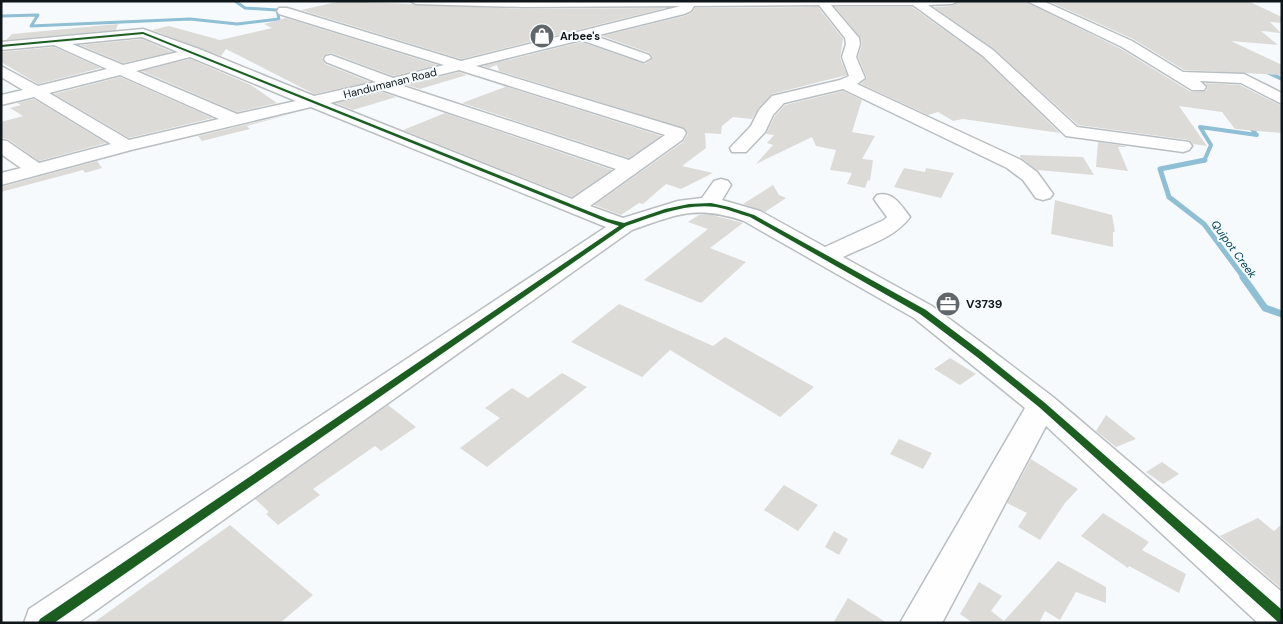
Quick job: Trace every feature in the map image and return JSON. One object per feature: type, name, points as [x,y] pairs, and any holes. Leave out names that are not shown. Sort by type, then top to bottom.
[{"type":"street","points":[[416,1],[495,4],[689,4],[729,2],[824,4],[952,1]]},
{"type":"street","points":[[1033,1],[1127,44],[1198,87]]},
{"type":"street","points":[[918,2],[1008,70],[1058,122],[1072,132],[1183,146]]},
{"type":"street","name":"Handumanan Road","points":[[1,178],[583,36],[680,11],[687,8],[689,4]]},
{"type":"street","points":[[739,148],[760,128],[765,114],[778,99],[845,84],[857,78],[849,57],[853,44],[852,38],[824,4]]},
{"type":"street","points":[[283,11],[677,133],[676,136],[633,168],[574,207]]},
{"type":"street","points":[[1,46],[143,33],[574,207],[624,225]]},
{"type":"street","points":[[583,36],[644,58]]},
{"type":"street","points":[[56,41],[236,120]]},
{"type":"street","points":[[1,100],[194,52]]},
{"type":"street","points":[[331,59],[388,84],[633,168]]},
{"type":"street","points":[[1,70],[126,146]]},
{"type":"street","points":[[1181,76],[1244,79],[1282,99]]},
{"type":"street","points":[[845,84],[949,131],[1014,164],[1030,176],[1043,194]]},
{"type":"street","points":[[1,145],[35,169]]},
{"type":"street","points":[[44,623],[624,225],[715,195],[923,312],[1042,405],[1282,618]]},
{"type":"street","points":[[826,256],[892,225],[899,218],[884,199]]},
{"type":"street","points":[[920,623],[1042,405]]},
{"type":"building","points":[[341,1],[523,9],[665,8],[461,59],[301,10]]},
{"type":"building","points":[[960,1],[1025,1],[1121,49],[1191,92],[1206,91],[1208,87],[1205,83],[1240,85],[1282,106],[1282,133],[1235,129],[1222,112],[1179,106],[1207,146],[1193,144],[1189,140],[1078,125],[994,49],[934,7],[952,6]]},
{"type":"building","points":[[1048,1],[1250,2],[1282,17],[1282,23],[1270,22],[1281,33],[1261,31],[1278,45],[1231,41],[1282,65],[1282,75],[1184,70],[1133,39]]},
{"type":"building","points":[[818,7],[843,39],[840,58],[847,75],[772,94],[758,109],[752,119],[733,117],[722,126],[721,134],[705,133],[706,148],[682,166],[713,173],[681,189],[666,184],[643,204],[639,203],[621,215],[594,205],[683,142],[688,134],[684,128],[499,71],[497,65],[489,68],[483,66],[581,42],[645,64],[653,58],[650,53],[602,36],[684,16],[692,13],[695,8]]},
{"type":"building","points":[[835,7],[912,7],[982,57],[1060,133],[963,119],[953,121],[938,112],[928,115],[861,84],[867,78],[858,57],[862,45],[861,38]]},
{"type":"building","points":[[286,18],[437,65],[393,76],[332,53],[326,54],[322,58],[325,64],[370,82],[314,94],[226,49],[221,56],[152,30],[169,26],[220,40],[272,28],[264,24]]},
{"type":"building","points":[[118,24],[116,30],[6,40],[12,34]]},
{"type":"building","points":[[142,39],[172,52],[123,63],[80,45]]},
{"type":"building","points":[[54,47],[101,68],[38,84],[1,62],[1,52]]},
{"type":"building","points":[[190,59],[251,85],[277,103],[237,112],[142,71]]},
{"type":"building","points":[[459,72],[467,75],[420,89],[407,85]]},
{"type":"building","points":[[120,77],[213,118],[129,138],[54,94]]},
{"type":"building","points":[[505,87],[661,136],[629,158],[462,103]]},
{"type":"building","points":[[843,91],[862,100],[852,132],[875,136],[862,159],[873,160],[870,181],[868,180],[865,188],[847,184],[852,173],[830,170],[836,150],[816,146],[812,137],[756,164],[773,145],[767,143],[774,135],[766,134],[775,116],[785,105]]},
{"type":"building","points":[[382,92],[396,97],[353,110],[336,103]]},
{"type":"building","points":[[34,99],[106,143],[39,161],[8,139],[1,138],[1,122],[23,116],[10,108],[21,105],[17,103]]},
{"type":"building","points":[[445,113],[612,170],[572,197],[403,130]]},
{"type":"building","points":[[291,114],[247,126],[250,129],[202,141],[198,136]]},
{"type":"building","points":[[1098,142],[1125,146],[1118,147],[1128,171],[1096,167]]},
{"type":"building","points":[[1020,155],[1083,157],[1094,175],[1037,170]]},
{"type":"building","points":[[97,161],[102,168],[85,173],[83,170],[1,192],[1,187]]},
{"type":"building","points":[[904,168],[925,172],[926,168],[954,173],[941,198],[894,187]]},
{"type":"building","points":[[773,185],[779,195],[786,198],[765,212],[743,204]]},
{"type":"building","points":[[1055,200],[1112,215],[1115,232],[1113,232],[1113,247],[1051,234]]},
{"type":"building","points":[[699,215],[712,215],[743,223],[710,248],[746,262],[701,303],[644,280],[708,229],[688,222]]},
{"type":"building","points":[[619,304],[713,346],[725,337],[814,387],[780,417],[670,350],[642,377],[571,342]]},
{"type":"building","points":[[950,358],[976,374],[960,385],[934,369]]},
{"type":"building","points":[[562,373],[587,387],[487,467],[460,448],[500,418],[485,408],[512,388],[528,398]]},
{"type":"building","points":[[388,405],[416,427],[381,451],[375,446],[313,489],[320,495],[278,525],[266,514],[269,512],[255,499]]},
{"type":"building","points":[[1106,415],[1136,439],[1116,447],[1096,431]]},
{"type":"building","points":[[899,439],[932,453],[923,469],[890,454]]},
{"type":"building","points":[[1031,459],[1078,489],[1065,503],[1040,540],[1018,527],[1027,513],[1007,503]]},
{"type":"building","points":[[1162,462],[1179,474],[1163,484],[1146,472]]},
{"type":"building","points":[[784,485],[818,505],[798,531],[764,510]]},
{"type":"building","points":[[1103,513],[1149,542],[1142,550],[1186,574],[1179,593],[1129,566],[1128,568],[1081,536]]},
{"type":"building","points":[[1258,518],[1274,531],[1282,524],[1282,589],[1220,536]]},
{"type":"building","points":[[230,525],[313,595],[280,623],[93,623]]},
{"type":"building","points":[[834,531],[848,539],[839,555],[825,547]]},
{"type":"building","points":[[1058,561],[1106,587],[1106,603],[1076,592],[1060,620],[1045,611],[1039,623],[973,623],[960,614],[979,582],[1002,596],[991,611],[1004,621]]},
{"type":"building","points":[[848,598],[887,623],[833,623]]},
{"type":"waterway","points":[[1,16],[38,15],[31,26],[190,19],[237,24],[279,19],[277,10],[245,8],[235,1]]},
{"type":"waterway","name":"Quipot Creek","points":[[1265,71],[1282,79]]},
{"type":"waterway","name":"Quipot Creek","points":[[1204,160],[1211,145],[1200,127],[1257,135],[1249,126]]},
{"type":"waterway","name":"Quipot Creek","points":[[1204,160],[1160,169],[1169,197],[1204,224],[1244,278]]},
{"type":"waterway","name":"Quipot Creek","points":[[1243,277],[1265,308],[1282,314]]},
{"type":"cycle path","points":[[1,46],[143,33],[606,220],[624,225],[44,623]]},
{"type":"cycle path","points":[[624,225],[667,210],[689,206],[711,205],[727,208],[752,216],[923,312],[1042,405],[1282,618]]},
{"type":"place","name":"Arbee's","points":[[542,36]]},
{"type":"place","name":"V3739","points":[[948,304]]}]
